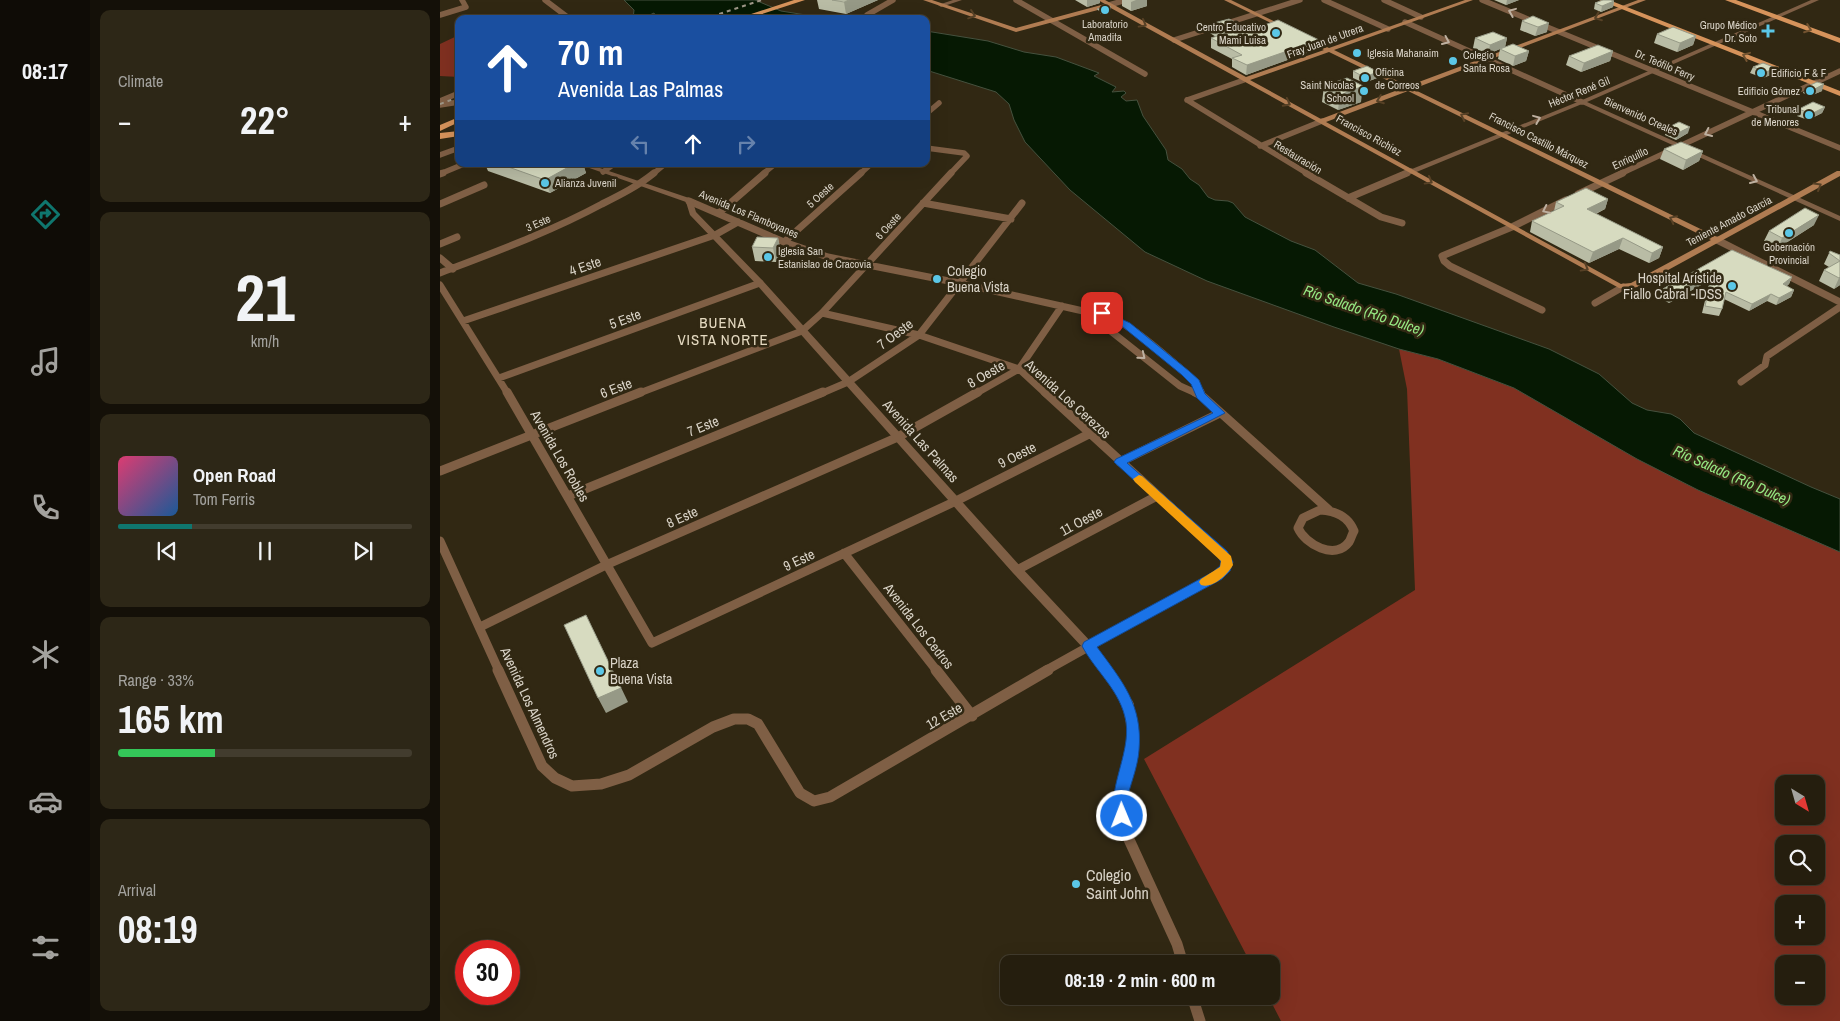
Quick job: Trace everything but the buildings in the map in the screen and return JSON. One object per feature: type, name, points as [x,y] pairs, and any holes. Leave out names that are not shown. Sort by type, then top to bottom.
[{"type":"main road","points":[[759,15],[801,0]]},
{"type":"main road","points":[[753,15],[808,0]]},
{"type":"main road","points":[[926,0],[1014,30],[1109,5]]},
{"type":"main road","name":"Francisco Richiez","points":[[1100,0],[1512,227],[1625,287]]},
{"type":"main road","points":[[1227,0],[1290,31]]},
{"type":"main road","name":"Fray Juan de Utrera","points":[[1244,80],[1470,0]]},
{"type":"main road","points":[[1603,0],[1840,94]]},
{"type":"main road","points":[[1322,121],[1643,0]]},
{"type":"main road","points":[[1729,0],[1840,41]]},
{"type":"main road","name":"Francisco Castillo Márquez","points":[[1303,38],[1717,240]]},
{"type":"main road","points":[[440,128],[455,120]]},
{"type":"main road","points":[[440,136],[455,134]]},
{"type":"main road","name":"Teniente Amado García","points":[[1625,287],[1795,199],[1840,173]]},
{"type":"street","points":[[440,15],[466,7],[462,0]]},
{"type":"street","points":[[545,0],[565,15]]},
{"type":"street","points":[[867,15],[893,0]]},
{"type":"street","points":[[941,5],[959,0]]},
{"type":"street","points":[[1016,0],[1145,74]]},
{"type":"street","points":[[1109,5],[1126,0]]},
{"type":"street","points":[[1174,40],[1296,0]]},
{"type":"street","points":[[1324,0],[1388,29]]},
{"type":"street","points":[[1384,0],[1421,17]]},
{"type":"street","name":"Dr. Teófilo Ferry","points":[[1482,0],[1840,148]]},
{"type":"street","name":"Héctor René Gil","points":[[1348,198],[1582,102],[1816,0]]},
{"type":"street","name":"Bienvenido Creales","points":[[1406,22],[1840,219]]},
{"type":"street","name":"Enriquillo","points":[[1542,310],[1450,266],[1444,261],[1442,256],[1512,227],[1600,183],[1840,71]]},
{"type":"street","name":"Fray Juan de Utrera","points":[[1187,100],[1244,80]]},
{"type":"street","points":[[440,101],[455,95]]},
{"type":"street","name":"Restauración","points":[[1187,100],[1260,146],[1381,217],[1402,223]]},
{"type":"street","points":[[440,101],[455,102]]},
{"type":"street","points":[[930,110],[938,103]]},
{"type":"street","points":[[1260,146],[1322,121]]},
{"type":"street","points":[[440,155],[455,149]]},
{"type":"street","points":[[930,149],[964,153],[967,156]]},
{"type":"street","name":"6 Oeste","points":[[802,330],[822,314],[967,156]]},
{"type":"street","points":[[440,174],[457,167]]},
{"type":"street","points":[[590,167],[689,201]]},
{"type":"street","points":[[603,172],[610,167]]},
{"type":"street","name":"3 Este","points":[[440,273],[580,216],[640,184],[661,167]]},
{"type":"street","points":[[719,213],[772,167]]},
{"type":"street","name":"5 Oeste","points":[[784,242],[868,167]]},
{"type":"street","points":[[440,204],[484,185]]},
{"type":"street","name":"Avenida Los Flamboyanes","points":[[689,201],[784,242],[828,257],[959,283],[1092,313],[1102,313],[1126,325],[1196,382],[1201,395]]},
{"type":"street","name":"Avenida Las Palmas","points":[[689,201],[693,213],[802,330],[1017,570],[1088,646],[1117,685],[1128,704]]},
{"type":"street","name":"7 Oeste","points":[[848,382],[919,335],[1022,202]]},
{"type":"street","points":[[923,203],[1011,218]]},
{"type":"street","points":[[714,235],[738,222]]},
{"type":"street","name":"4 Este","points":[[463,321],[714,235]]},
{"type":"street","points":[[440,244],[457,237]]},
{"type":"street","name":"Francisco Castillo Márquez","points":[[1717,240],[1840,302]]},
{"type":"street","points":[[440,258],[452,269]]},
{"type":"street","name":"5 Este","points":[[499,378],[760,284]]},
{"type":"street","name":"Avenida Los Robles","points":[[440,285],[499,378],[652,643]]},
{"type":"street","points":[[1595,304],[1625,287]]},
{"type":"street","name":"8 Oeste","points":[[898,437],[1019,369],[1062,306]]},
{"type":"street","points":[[1741,382],[1765,365],[1767,356],[1840,307]]},
{"type":"street","name":"Avenida Los Flamboyanes","points":[[1092,313],[1098,321],[1180,386],[1201,395],[1329,510]]},
{"type":"street","name":"Avenida Los Cerezos","points":[[822,314],[919,335],[1019,369],[1222,554],[1227,565]]},
{"type":"street","name":"6 Este","points":[[440,471],[802,330]]},
{"type":"street","name":"7 Este","points":[[568,496],[848,382]]},
{"type":"street","points":[[1120,462],[1220,413]]},
{"type":"street","name":"9 Oeste","points":[[956,500],[1089,434]]},
{"type":"street","name":"8 Este","points":[[480,627],[606,565],[898,437]]},
{"type":"street","name":"11 Oeste","points":[[1017,570],[1157,496]]},
{"type":"street","name":"9 Este","points":[[652,643],[956,500]]},
{"type":"street","points":[[1320,510],[1329,510],[1342,515],[1350,522],[1354,531],[1353,537],[1345,546],[1327,550],[1306,542],[1300,535],[1298,528],[1301,519],[1306,514],[1320,510]]},
{"type":"street","name":"Avenida Los Almendros","points":[[440,540],[542,766],[555,778],[572,786],[601,784],[629,775],[713,727],[734,719],[748,719],[758,724],[800,793],[811,801]]},
{"type":"street","name":"Avenida Los Cedros","points":[[844,553],[972,716]]},
{"type":"street","name":"12 Este","points":[[811,801],[820,801],[830,797],[972,716],[1088,646],[1224,571],[1227,565]]},
{"type":"street","points":[[1128,704],[1134,737],[1132,752],[1119,800],[1122,816],[1126,833],[1180,955]]},
{"type":"street","points":[[1195,1005],[1200,1021]]},
{"type":"shaded area","points":[[455,37],[455,77],[440,76],[440,44]]},
{"type":"shaded area","points":[[1399,349],[1438,359],[1514,388],[1840,552],[1840,1021],[1281,1021],[1273,1005],[1280,1005],[1280,955],[1246,955],[1144,759],[1415,590],[1407,389]]},
{"type":"water","points":[[624,0],[755,0],[781,11],[806,15],[655,15],[654,13],[650,15],[633,15],[634,10]]},
{"type":"water","name":"Río Salado (Río Dulce)","points":[[930,32],[988,41],[1024,52],[1056,57],[1099,73],[1094,76],[1116,87],[1112,92],[1124,91],[1126,93],[1121,97],[1126,101],[1137,100],[1143,116],[1166,150],[1168,160],[1182,169],[1190,179],[1199,185],[1208,197],[1233,203],[1245,217],[1291,241],[1315,250],[1358,283],[1396,294],[1549,349],[1599,374],[1632,403],[1647,410],[1671,414],[1680,419],[1694,433],[1840,499],[1840,552],[1698,490],[1637,459],[1514,388],[1438,359],[1399,349],[1207,281],[1145,252],[1070,190],[1025,142],[1014,120],[1009,104],[996,92],[930,71]]},
{"type":"railway","points":[[716,15],[762,0]]},
{"type":"railway","points":[[440,104],[455,98]]},
{"type":"slow traffic","points":[[1139,479],[1226,559],[1227,565],[1224,571],[1205,582]]},
{"type":"place","name":"Laboratorio Amadita","points":[[1105,10]]},
{"type":"place","name":"Grupo Médico Dr. Soto","points":[[1768,31]]},
{"type":"place","name":"Centro Educativo Mami Luisa","points":[[1276,33]]},
{"type":"place","name":"Iglesia Mahanaim","points":[[1357,53]]},
{"type":"place","name":"Colegio Santa Rosa","points":[[1453,61]]},
{"type":"place","name":"Edificio F & F","points":[[1761,73]]},
{"type":"place","name":"Oficina de Correos","points":[[1365,78]]},
{"type":"place","name":"Saint Nicolas School","points":[[1364,91]]},
{"type":"place","name":"Edificio Gómez","points":[[1810,91]]},
{"type":"place","name":"Tribunal de Menores","points":[[1809,115]]},
{"type":"place","name":"Alianza Juvenil","points":[[545,183]]},
{"type":"place","name":"Gobernación Provincial","points":[[1789,233]]},
{"type":"place","name":"Iglesia San Estanislao de Cracovia","points":[[768,257]]},
{"type":"place","name":"Colegio Buena Vista","points":[[937,279]]},
{"type":"place","name":"Hospital Arístide Fiallo Cabral -IDSS","points":[[1732,286]]},
{"type":"place","name":"Plaza Buena Vista","points":[[600,671]]},
{"type":"place","name":"Colegio Saint John","points":[[1076,884]]},
{"type":"district","name":"BUENA VISTA NORTE","points":[[723,330]]},
{"type":"route","points":[[1102,313],[1126,325],[1196,382],[1201,395],[1220,413],[1120,462],[1222,554],[1227,562],[1224,571],[1088,646],[1117,685],[1128,704],[1133,723],[1132,752],[1119,800],[1122,816]]}]
